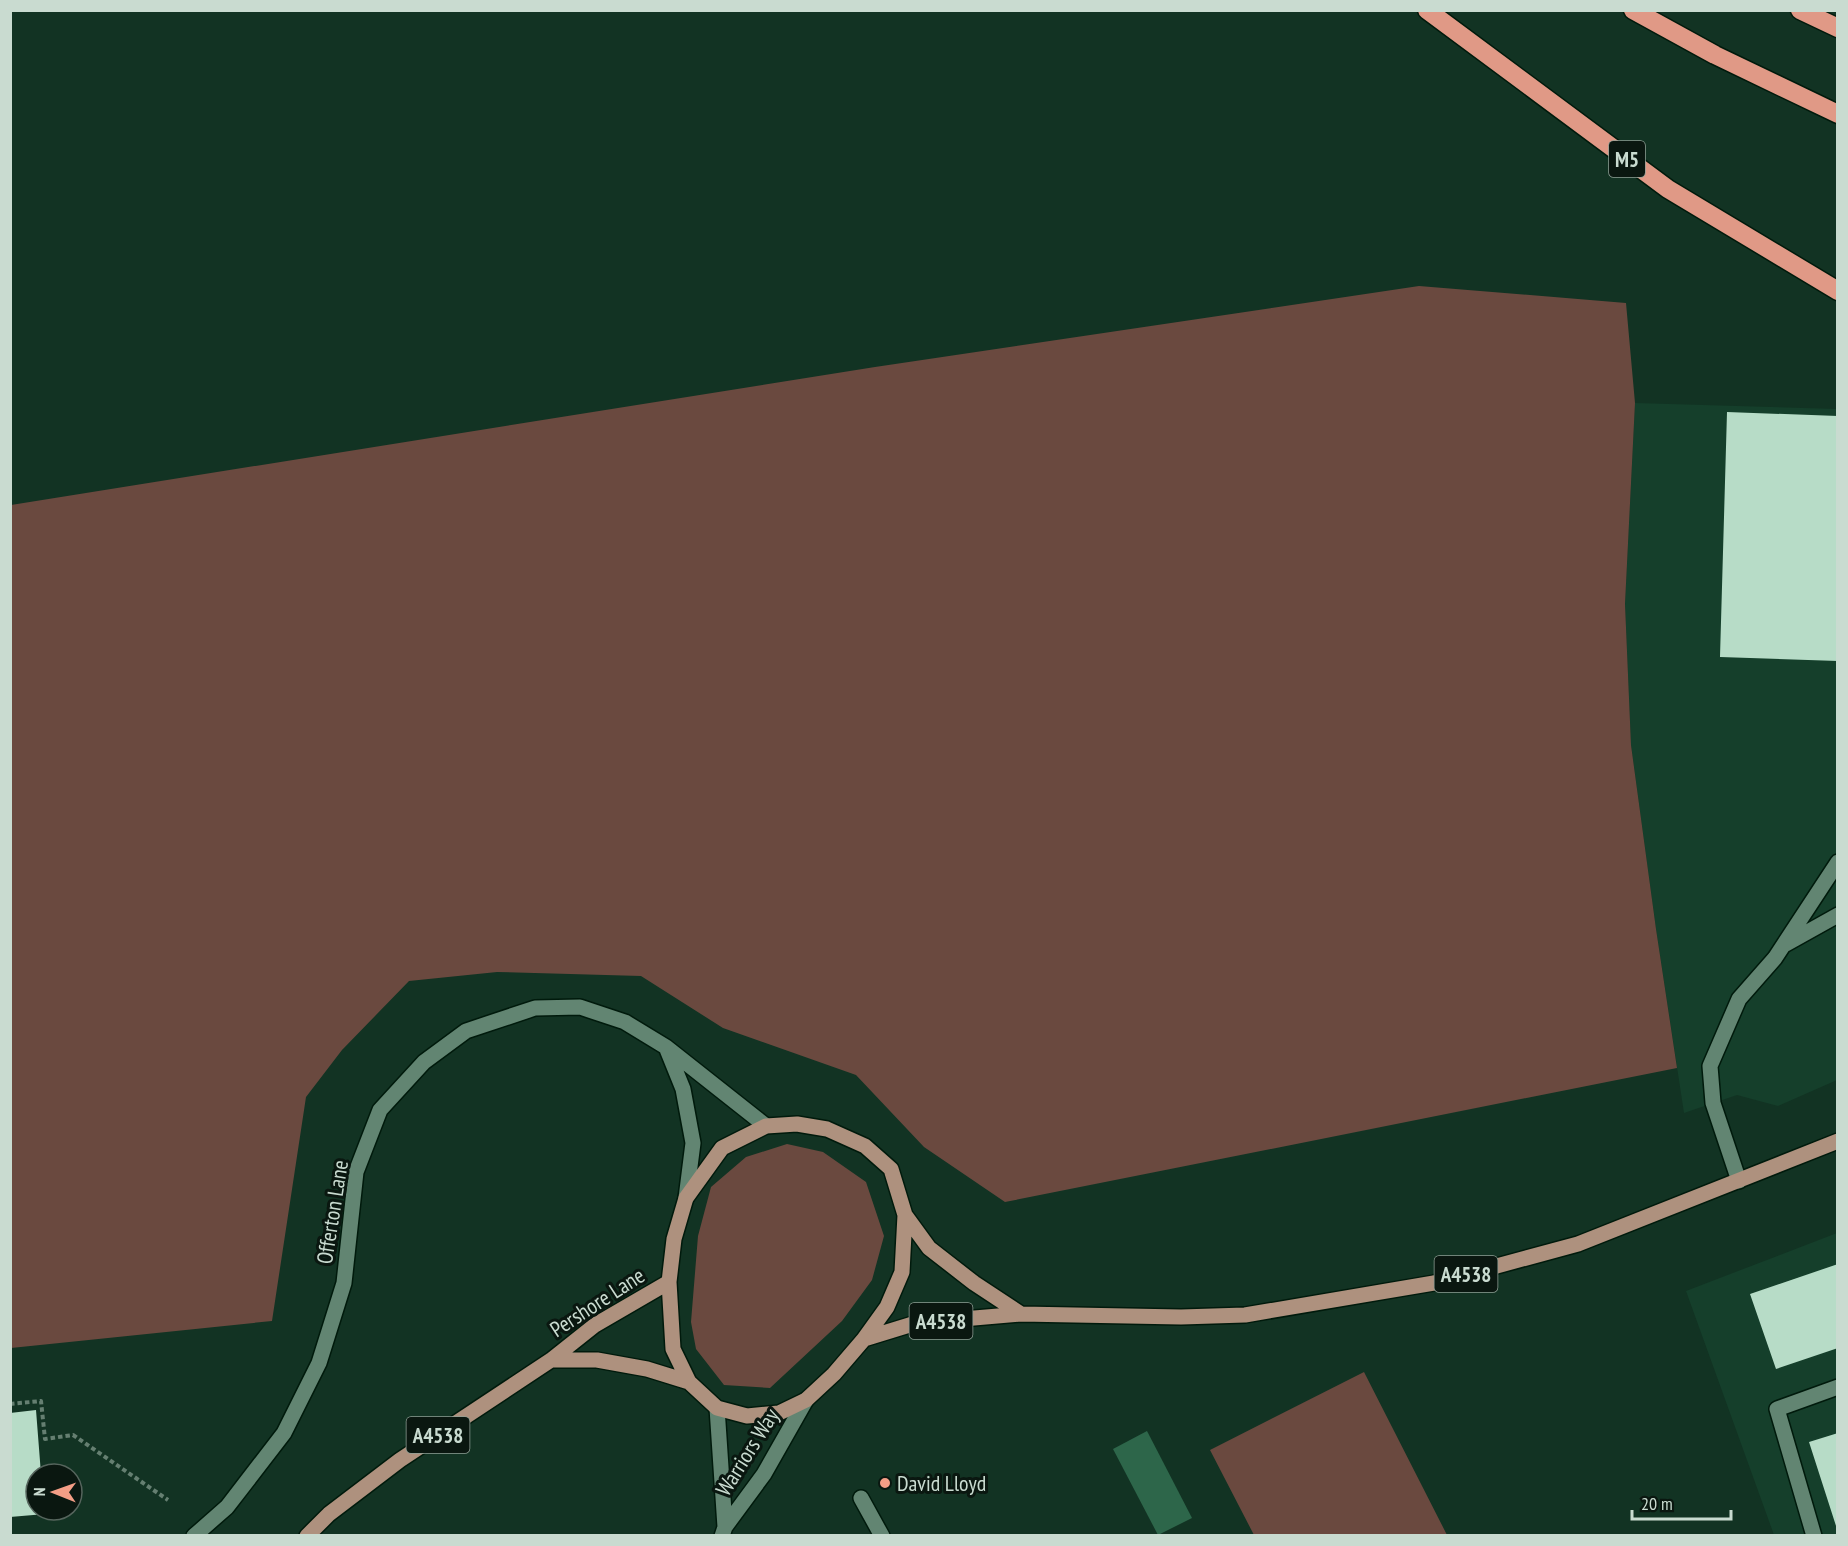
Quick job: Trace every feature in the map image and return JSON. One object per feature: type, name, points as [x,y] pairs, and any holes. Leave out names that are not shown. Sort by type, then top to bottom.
[{"type":"highway","name":"M5","points":[[1427,10],[1668,189],[1838,291]]},
{"type":"highway","points":[[1634,10],[1715,55],[1838,114]]},
{"type":"highway","points":[[1800,10],[1838,28]]},
{"type":"main road","points":[[797,1124],[827,1130],[865,1146],[891,1169],[905,1215],[902,1272],[887,1307],[864,1339],[834,1374],[806,1400],[779,1413],[747,1416],[717,1408],[689,1382],[673,1349],[669,1282],[674,1239],[686,1198],[722,1149],[766,1126],[797,1124]]},
{"type":"main road","name":"A4538","points":[[864,1339],[916,1323],[1021,1314],[1181,1317],[1245,1315],[1434,1283],[1578,1244],[1838,1141]]},
{"type":"main road","name":"A4538","points":[[905,1215],[929,1248],[974,1283],[1021,1314]]},
{"type":"main road","name":"Pershore Lane","points":[[306,1536],[329,1514],[400,1460],[551,1360],[595,1325],[669,1282]]},
{"type":"main road","name":"Pershore Lane","points":[[551,1360],[597,1360],[647,1369],[689,1382]]},
{"type":"street","points":[[1739,1181],[1713,1103],[1710,1066],[1739,999],[1775,958],[1838,862]]},
{"type":"street","points":[[1784,945],[1838,915]]},
{"type":"street","name":"Offerton Lane","points":[[194,1536],[226,1507],[284,1433],[319,1363],[344,1283],[356,1172],[380,1110],[424,1062],[466,1031],[535,1008],[580,1007],[625,1022],[666,1047],[766,1126]]},
{"type":"street","points":[[666,1047],[683,1089],[693,1143],[686,1198]]},
{"type":"street","points":[[1814,1536],[1777,1409],[1838,1387]]},
{"type":"street","name":"Warriors Way","points":[[723,1531],[764,1474],[806,1400]]},
{"type":"street","name":"Warriors Way","points":[[717,1408],[723,1531]]},
{"type":"street","points":[[861,1498],[882,1536]]},
{"type":"path","points":[[10,1404],[41,1401],[45,1438],[74,1435],[168,1500]]},
{"type":"shaded area","points":[[1419,286],[1626,303],[1635,403],[1625,604],[1631,745],[1677,1068],[1005,1202],[924,1147],[856,1075],[723,1028],[641,976],[497,972],[409,981],[342,1050],[306,1097],[272,1321],[11,1348],[11,505],[875,367]]},
{"type":"shaded area","points":[[1635,403],[1837,409],[1837,1080],[1778,1106],[1737,1095],[1684,1113],[1631,745],[1625,604]]},
{"type":"shaded area","points":[[787,1144],[823,1152],[866,1182],[884,1236],[872,1280],[842,1321],[770,1388],[724,1385],[696,1349],[691,1322],[698,1236],[711,1187],[746,1157]]},
{"type":"shaded area","points":[[1837,1233],[1837,1535],[1774,1535],[1686,1291]]},
{"type":"shaded area","points":[[1364,1372],[1447,1535],[1254,1535],[1210,1450]]},
{"type":"shaded area","points":[[1147,1431],[1192,1518],[1158,1535],[1113,1449]]},
{"type":"building","points":[[1727,412],[1838,416],[1838,661],[1720,657]]},
{"type":"building","points":[[1838,1264],[1838,1348],[1776,1369],[1750,1294]]},
{"type":"building","points":[[36,1410],[40,1462],[24,1462],[24,1516],[10,1517],[10,1413]]},
{"type":"building","points":[[1838,1433],[1838,1529],[1837,1529],[1809,1442]]},
{"type":"place","name":"David Lloyd","points":[[885,1483]]}]
